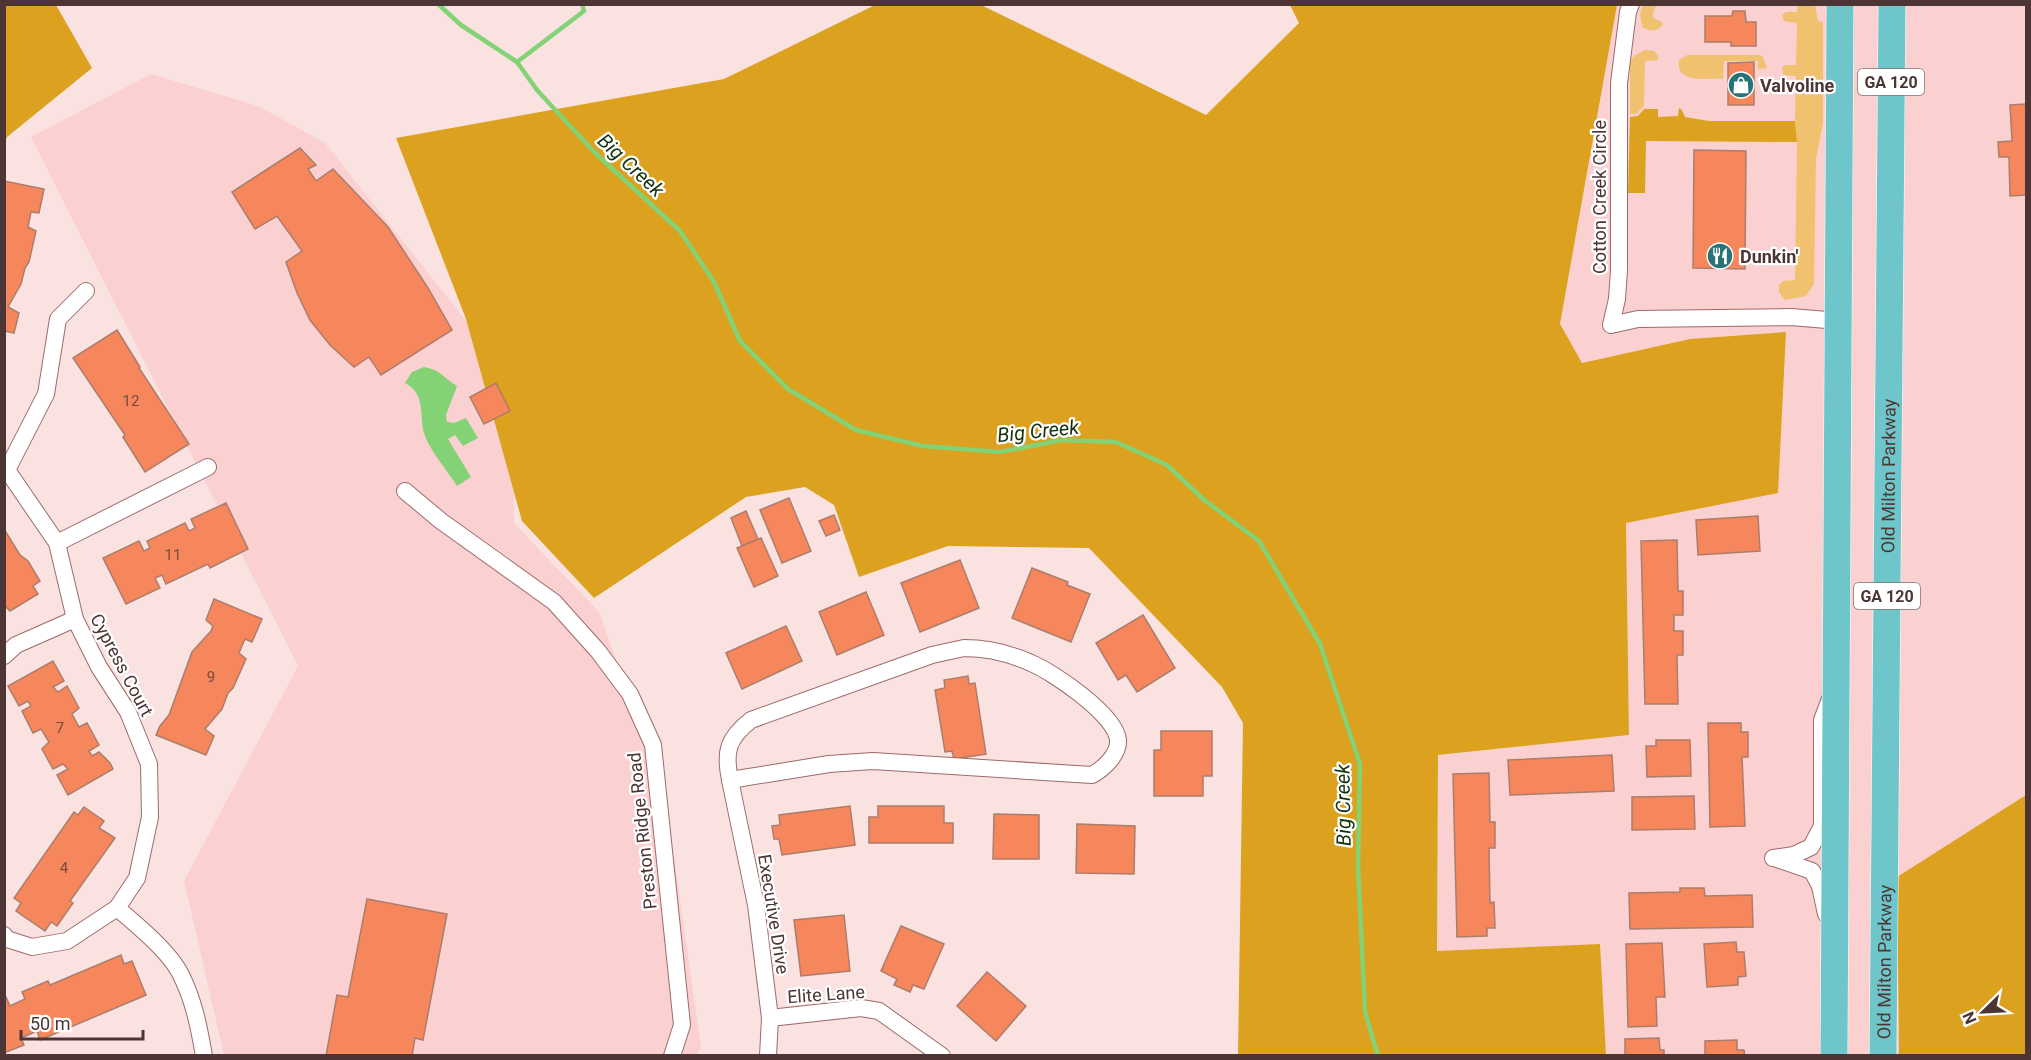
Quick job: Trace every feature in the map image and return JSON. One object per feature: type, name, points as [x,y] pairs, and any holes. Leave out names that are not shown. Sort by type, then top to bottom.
[{"type":"highway","name":"GA 120","points":[[1834,1056],[1840,4]]},
{"type":"highway","name":"Old Milton Parkway","points":[[1883,1056],[1895,12]]},
{"type":"street","name":"Cotton Creek Circle","points":[[1631,4],[1619,83],[1618,270],[1617,299],[1611,325],[1638,319],[1791,317],[1839,321]]},
{"type":"street","name":"Cypress Court","points":[[86,291],[58,319],[46,394],[7,470],[57,543],[75,618],[99,667],[128,712],[148,764],[150,817],[137,878],[117,908]]},
{"type":"street","points":[[57,543],[208,467]]},
{"type":"street","name":"Preston Ridge Road","points":[[405,491],[441,521],[554,602],[598,651],[630,694],[653,745],[682,1025],[672,1056]]},
{"type":"street","points":[[4,656],[16,645],[75,618]]},
{"type":"street","name":"Executive Drive","points":[[730,780],[829,764],[873,761],[1092,775],[1104,768],[1117,748],[1118,739],[1113,728],[1093,706],[1075,689],[1053,674],[1032,663],[982,648],[964,648],[932,655],[751,720],[738,731],[729,746],[726,763],[756,905],[770,1018],[768,1056]]},
{"type":"street","points":[[1834,953],[1820,886],[1812,871],[1773,858],[1794,855],[1811,847],[1822,826],[1822,720],[1836,685]]},
{"type":"street","points":[[4,935],[7,939],[32,947],[67,941],[117,908],[149,936],[181,973],[197,1014],[204,1056]]},
{"type":"street","name":"Elite Lane","points":[[770,1018],[861,1008],[879,1011],[942,1056]]},
{"type":"shaded area","points":[[5,4],[56,5],[92,68],[7,137],[5,142]]},
{"type":"shaded area","points":[[1643,4],[1656,5],[1652,17],[1662,22],[1663,25],[1658,29],[1653,31],[1642,27],[1640,14]]},
{"type":"shaded area","points":[[875,5],[981,5],[1206,115],[1299,23],[1290,5],[1617,5],[1560,324],[1582,363],[1690,339],[1786,332],[1778,493],[1626,523],[1629,735],[1438,755],[1437,951],[1600,944],[1606,1055],[1238,1055],[1243,723],[1222,687],[1089,548],[948,546],[859,577],[834,505],[805,487],[746,497],[594,598],[522,521],[466,319],[396,138],[724,79]]},
{"type":"shaded area","points":[[1617,5],[2026,5],[2026,795],[1897,877],[1899,1055],[1606,1055],[1600,945],[1437,952],[1438,755],[1629,735],[1626,523],[1786,332],[1690,339],[1581,363],[1560,324]]},
{"type":"shaded area","points":[[1797,5],[1815,5],[1818,21],[1823,22],[1823,123],[1816,159],[1814,284],[1806,296],[1785,300],[1779,292],[1779,285],[1783,281],[1795,280],[1797,142],[1796,76],[1783,75],[1782,67],[1796,65],[1797,23],[1784,21],[1782,15],[1786,12],[1797,12]]},
{"type":"shaded area","points":[[1645,50],[1654,51],[1658,60],[1645,61],[1644,106],[1636,114],[1630,114],[1630,62],[1634,56]]},
{"type":"shaded area","points":[[1687,55],[1759,55],[1763,57],[1767,68],[1758,69],[1758,61],[1724,61],[1723,79],[1694,78],[1682,73],[1679,68],[1679,60]]},
{"type":"shaded area","points":[[151,74],[258,106],[325,143],[494,356],[513,409],[514,523],[600,613],[668,815],[701,1047],[697,1055],[224,1055],[184,881],[298,666],[31,137]]},
{"type":"shaded area","points":[[1679,108],[1685,117],[1709,121],[1795,121],[1797,142],[1646,141],[1645,193],[1628,193],[1630,117],[1638,116],[1644,109],[1658,109],[1658,117],[1678,116]]},
{"type":"shaded area","points":[[424,367],[439,372],[457,386],[446,415],[447,422],[454,423],[466,418],[478,438],[463,446],[455,435],[448,439],[471,477],[457,486],[426,440],[419,399],[412,388],[405,383],[412,372]]},
{"type":"shaded area","points":[[2026,795],[2026,1055],[1899,1055],[1897,877]]},
{"type":"building","points":[[1733,11],[1745,11],[1746,22],[1756,22],[1756,46],[1731,46],[1731,42],[1705,42],[1705,16],[1732,16]]},
{"type":"building","name":"Valvoline","points":[[1754,62],[1754,105],[1728,105],[1728,63]]},
{"type":"building","points":[[2026,104],[2026,195],[2010,196],[2009,157],[1999,157],[1998,142],[2012,141],[2010,105]]},
{"type":"building","points":[[300,148],[316,165],[308,169],[316,181],[333,169],[388,227],[452,330],[381,375],[369,357],[354,367],[330,345],[310,320],[286,262],[302,251],[277,216],[255,229],[232,192]]},
{"type":"building","points":[[1694,150],[1746,151],[1745,269],[1693,268]]},
{"type":"building","points":[[4,181],[44,189],[39,213],[31,212],[28,227],[36,231],[29,262],[21,284],[8,307],[19,313],[14,333],[4,331]]},
{"type":"building","points":[[117,330],[189,444],[145,472],[123,437],[125,435],[73,358]]},
{"type":"building","points":[[496,383],[510,411],[484,424],[470,397]]},
{"type":"building","points":[[789,498],[811,551],[782,563],[760,510]]},
{"type":"building","points":[[226,503],[248,549],[210,568],[208,564],[166,584],[162,575],[155,578],[160,588],[126,604],[103,558],[139,541],[144,551],[150,548],[147,541],[185,523],[189,531],[195,528],[191,519]]},
{"type":"building","points":[[746,511],[758,539],[742,546],[731,518]]},
{"type":"building","points":[[834,515],[840,530],[826,536],[819,521]]},
{"type":"building","points":[[1758,516],[1760,551],[1698,555],[1696,520]]},
{"type":"building","points":[[4,529],[40,581],[33,586],[38,594],[10,611],[4,605]]},
{"type":"building","points":[[761,538],[778,576],[754,587],[737,548]]},
{"type":"building","points":[[1677,540],[1678,591],[1683,591],[1683,615],[1674,615],[1674,631],[1683,631],[1683,655],[1677,655],[1678,704],[1645,704],[1641,541]]},
{"type":"building","points":[[960,560],[979,608],[920,632],[901,583]]},
{"type":"building","points":[[1032,568],[1068,582],[1067,585],[1090,594],[1071,642],[1012,618]]},
{"type":"building","points":[[866,592],[884,635],[837,655],[819,612]]},
{"type":"building","points":[[214,599],[262,619],[252,642],[245,639],[239,653],[246,659],[233,688],[228,693],[222,709],[205,729],[214,736],[206,755],[156,735],[169,715],[192,652],[211,631],[213,626],[206,620]]},
{"type":"building","points":[[1143,615],[1175,668],[1137,692],[1126,675],[1118,680],[1096,643]]},
{"type":"building","points":[[786,626],[802,661],[742,689],[726,653]]},
{"type":"building","points":[[53,661],[64,681],[53,687],[58,692],[67,686],[79,708],[72,714],[79,727],[87,723],[99,745],[89,751],[92,756],[99,752],[113,769],[68,795],[57,775],[68,769],[63,764],[53,769],[42,749],[49,742],[41,729],[33,733],[22,711],[31,706],[28,701],[19,706],[8,686]]},
{"type":"building","points":[[968,676],[969,684],[975,683],[986,754],[954,759],[952,751],[945,752],[935,690],[945,688],[944,680]]},
{"type":"building","points":[[1708,723],[1741,723],[1741,732],[1748,732],[1748,757],[1742,757],[1745,826],[1710,827]]},
{"type":"building","points":[[1161,731],[1212,731],[1212,776],[1203,776],[1203,796],[1154,796],[1154,750],[1161,750]]},
{"type":"building","points":[[1656,740],[1690,740],[1691,776],[1647,777],[1646,746],[1656,746]]},
{"type":"building","points":[[1612,755],[1614,791],[1510,795],[1508,760]]},
{"type":"building","points":[[1489,773],[1490,822],[1495,822],[1495,848],[1489,848],[1490,903],[1494,902],[1495,928],[1487,928],[1487,936],[1457,937],[1453,774]]},
{"type":"building","points":[[1694,796],[1695,829],[1632,830],[1632,797]]},
{"type":"building","points":[[850,806],[855,845],[782,855],[779,839],[774,839],[772,826],[780,825],[779,815]]},
{"type":"building","points":[[878,806],[944,806],[944,823],[953,823],[953,843],[869,843],[869,817],[878,817]]},
{"type":"building","points":[[84,807],[104,821],[99,828],[115,838],[70,901],[73,903],[57,926],[51,922],[45,931],[16,911],[21,903],[14,898],[74,812],[78,815]]},
{"type":"building","points":[[994,814],[1039,815],[1039,859],[993,859]]},
{"type":"building","points":[[1077,824],[1135,826],[1134,874],[1076,873]]},
{"type":"building","points":[[1680,888],[1704,888],[1705,896],[1752,895],[1753,927],[1630,929],[1629,893],[1680,892]]},
{"type":"building","points":[[367,899],[447,914],[423,1040],[415,1038],[412,1056],[326,1056],[337,995],[348,997]]},
{"type":"building","points":[[844,915],[850,971],[801,976],[794,920]]},
{"type":"building","points":[[901,926],[944,944],[924,989],[913,985],[910,992],[894,985],[897,979],[881,971]]},
{"type":"building","points":[[1736,942],[1737,952],[1744,952],[1746,976],[1738,977],[1738,985],[1707,987],[1704,944]]},
{"type":"building","points":[[1662,943],[1665,997],[1656,997],[1657,1026],[1628,1027],[1626,944]]},
{"type":"building","points":[[121,955],[124,964],[132,961],[146,995],[40,1040],[37,1031],[21,1038],[24,1045],[4,1053],[4,998],[6,997],[10,1006],[25,999],[22,992],[48,981],[50,985]]},
{"type":"building","points":[[987,972],[1026,1006],[996,1041],[957,1006]]},
{"type":"building","points":[[1659,1038],[1660,1050],[1664,1050],[1664,1056],[1625,1056],[1625,1039]]},
{"type":"building","points":[[1737,1040],[1737,1050],[1744,1050],[1745,1056],[1705,1056],[1705,1041]]},
{"type":"waterway","name":"Big Creek","points":[[438,4],[461,25],[517,62],[537,90],[594,152],[680,231],[714,282],[740,341],[788,389],[856,430],[923,446],[1000,452],[1062,440],[1116,442],[1167,465],[1203,499],[1259,541],[1320,644],[1360,764],[1358,866],[1365,1012],[1378,1056]]},
{"type":"waterway","points":[[517,62],[584,11],[582,4]]},
{"type":"place","name":"Valvoline","points":[[1741,85]]},
{"type":"place","name":"Dunkin'","points":[[1720,256]]}]
